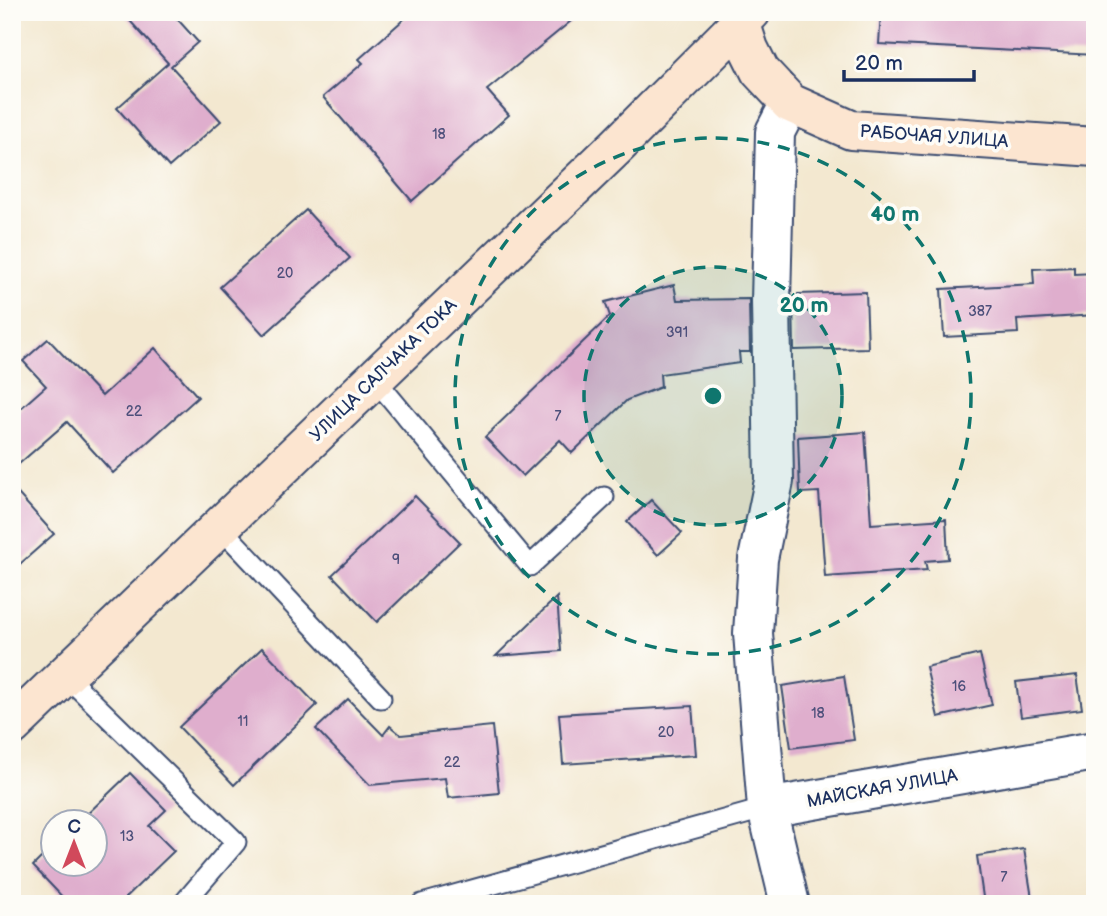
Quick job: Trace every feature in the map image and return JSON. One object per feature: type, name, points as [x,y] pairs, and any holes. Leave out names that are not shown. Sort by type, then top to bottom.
[{"type":"main road","name":"РАБОЧАЯ УЛИЦА","points":[[742,16],[760,71],[790,103],[851,130],[1095,147]]},
{"type":"main road","name":"УЛИЦА САЛЧАКА ТОКА","points":[[12,726],[374,378],[742,16]]},
{"type":"street","points":[[790,103],[775,132],[771,302],[774,481],[758,559],[753,633],[767,808],[790,904]]},
{"type":"street","name":"МАЙСКАЯ УЛИЦА","points":[[767,808],[1095,751]]},
{"type":"lane","points":[[374,378],[530,566],[604,497]]},
{"type":"lane","points":[[219,527],[381,698]]},
{"type":"lane","points":[[65,675],[236,842],[183,904]]},
{"type":"lane","points":[[422,904],[767,808]]},
{"type":"building","points":[[122,12],[171,12],[198,42],[171,66],[221,121],[169,167],[117,108],[168,63]]},
{"type":"building","points":[[412,12],[582,12],[487,90],[509,115],[412,201],[323,97],[363,63],[359,59]]},
{"type":"building","points":[[881,12],[1095,12],[1095,55],[879,44]]},
{"type":"building","points":[[306,210],[350,258],[264,335],[220,287]]},
{"type":"building","points":[[1074,267],[1074,274],[1095,273],[1095,315],[1017,320],[1018,333],[944,337],[941,289],[1034,284],[1033,269]]},
{"type":"building","points":[[674,285],[677,300],[749,299],[750,352],[739,352],[740,363],[660,374],[661,387],[627,400],[572,453],[560,440],[523,476],[485,437],[610,316],[605,302]]},
{"type":"building","points":[[866,292],[868,348],[794,350],[793,298],[798,298],[798,294]]},
{"type":"building","points":[[48,339],[102,396],[155,348],[198,397],[113,473],[67,422],[12,470],[12,416],[46,386],[23,361]]},
{"type":"building","points":[[865,432],[871,524],[946,519],[948,559],[925,561],[927,570],[825,577],[819,492],[800,493],[798,437]]},
{"type":"building","points":[[12,487],[54,534],[12,571]]},
{"type":"building","points":[[415,496],[460,542],[377,622],[332,575]]},
{"type":"building","points":[[651,500],[682,533],[658,555],[627,522]]},
{"type":"building","points":[[557,597],[561,651],[496,656]]},
{"type":"building","points":[[262,648],[317,705],[234,785],[179,727]]},
{"type":"building","points":[[980,654],[992,705],[938,717],[926,667]]},
{"type":"building","points":[[1077,675],[1082,709],[1021,717],[1016,682]]},
{"type":"building","points":[[844,676],[854,740],[791,748],[782,686]]},
{"type":"building","points":[[348,699],[383,735],[390,726],[401,735],[492,726],[499,793],[448,798],[445,778],[370,785],[316,729]]},
{"type":"building","points":[[692,706],[696,755],[563,764],[559,714]]},
{"type":"building","points":[[130,773],[166,810],[149,826],[174,851],[119,904],[69,904],[44,878],[108,878],[108,808],[94,808]]},
{"type":"building","points":[[1024,849],[1032,898],[984,904],[977,856]]}]
